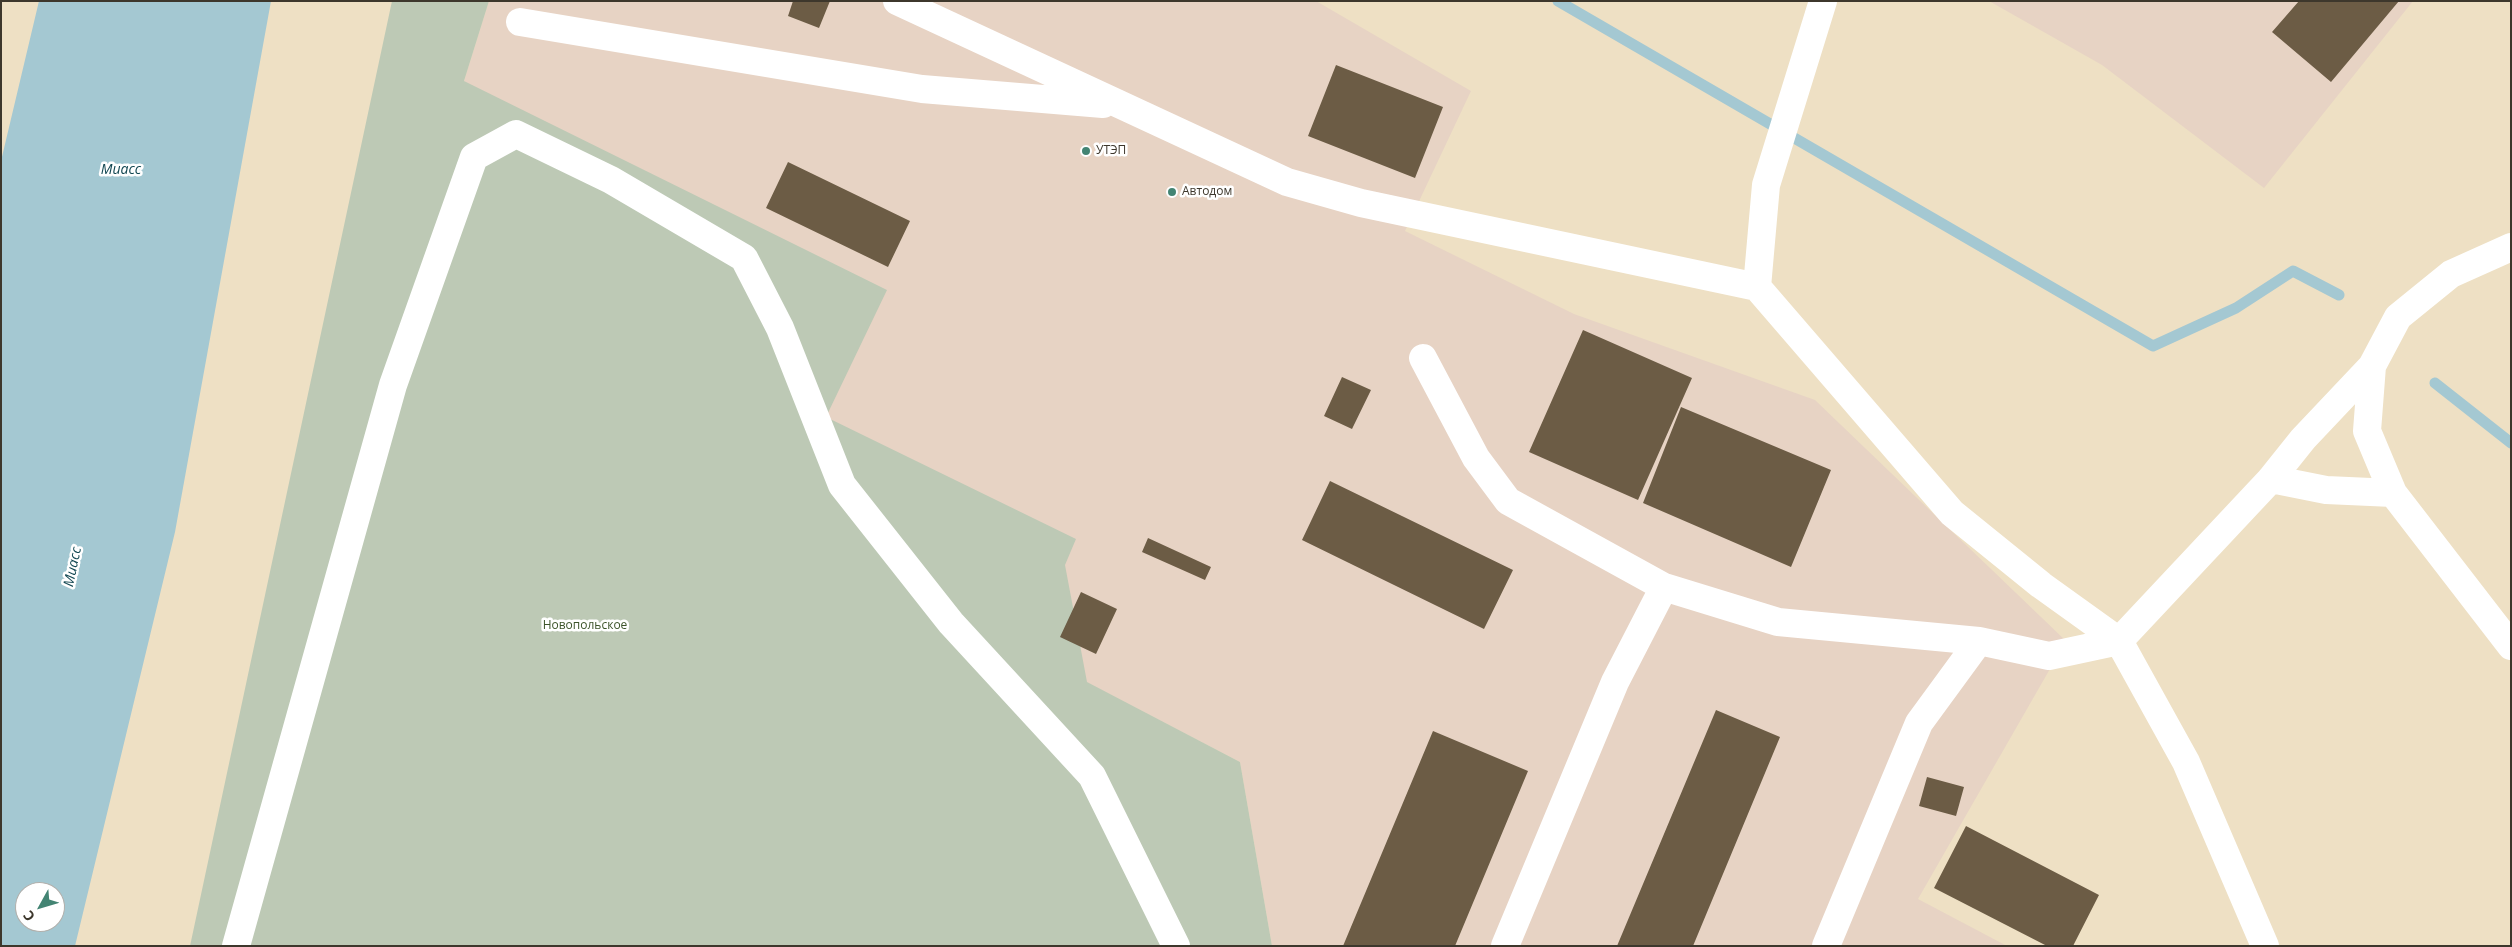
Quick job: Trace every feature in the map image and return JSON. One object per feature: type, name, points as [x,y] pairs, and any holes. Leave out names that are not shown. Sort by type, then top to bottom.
[{"type":"street","points":[[897,1],[1287,182],[1361,203],[1757,287],[1952,513],[2041,585],[2119,641],[2186,762],[2266,946]]},
{"type":"street","points":[[1757,287],[1766,185],[1822,1]]},
{"type":"street","points":[[520,22],[922,89],[1122,105]]},
{"type":"street","points":[[236,946],[393,385],[474,157],[516,134],[611,180],[744,258],[780,328],[842,485],[951,623],[1092,776],[1176,946]]},
{"type":"street","points":[[1423,358],[1476,458],[1508,501],[1664,587],[1778,622],[1979,641],[2049,656],[2119,641],[2271,479],[2303,439],[2372,366],[2398,317],[2451,274],[2511,247]]},
{"type":"street","points":[[2372,366],[2368,431],[2393,493],[2511,646]]},
{"type":"street","points":[[2271,479],[2326,490],[2393,493]]},
{"type":"street","points":[[1505,946],[1614,682],[1664,587]]},
{"type":"street","points":[[1826,946],[1919,723],[1979,641]]},
{"type":"shaded area","points":[[489,1],[1316,1],[1471,91],[1405,231],[1574,314],[1815,400],[2066,641],[1918,899],[2007,946],[1272,946],[1240,762],[1026,651],[826,417],[464,81]]},
{"type":"shaded area","points":[[1989,1],[2413,1],[2264,188],[2102,65]]},
{"type":"green space","name":"Новопольское","points":[[392,1],[489,1],[464,81],[887,290],[826,417],[1076,539],[1065,565],[1087,682],[1240,762],[1272,946],[190,946]]},
{"type":"water","name":"Миасс","points":[[39,1],[271,1],[175,532],[75,946],[1,946],[1,161]]},
{"type":"building","points":[[793,1],[830,1],[819,28],[788,16]]},
{"type":"building","points":[[2299,1],[2399,1],[2331,82],[2272,32]]},
{"type":"building","points":[[1336,65],[1443,107],[1415,178],[1308,136]]},
{"type":"building","points":[[788,162],[910,221],[888,267],[766,208]]},
{"type":"building","points":[[1583,330],[1692,378],[1638,500],[1529,452]]},
{"type":"building","points":[[1342,377],[1371,390],[1352,429],[1324,416]]},
{"type":"building","points":[[1681,407],[1831,470],[1791,567],[1643,503]]},
{"type":"building","points":[[1330,481],[1513,570],[1484,629],[1302,540]]},
{"type":"building","points":[[1148,538],[1211,567],[1205,580],[1142,552]]},
{"type":"building","points":[[1081,592],[1117,609],[1096,654],[1060,637]]},
{"type":"building","points":[[1716,710],[1780,737],[1693,946],[1617,946]]},
{"type":"building","points":[[1433,731],[1528,771],[1455,946],[1343,946]]},
{"type":"building","points":[[1927,777],[1964,787],[1956,816],[1919,806]]},
{"type":"building","points":[[1966,826],[2099,895],[2073,946],[2047,946],[1934,888]]},
{"type":"waterway","points":[[1558,1],[2153,346],[2236,308],[2293,271],[2339,295]]},
{"type":"waterway","points":[[2435,383],[2511,443]]},
{"type":"place","name":"УТЭП","points":[[1086,151]]},
{"type":"place","name":"Автодом","points":[[1172,192]]}]
